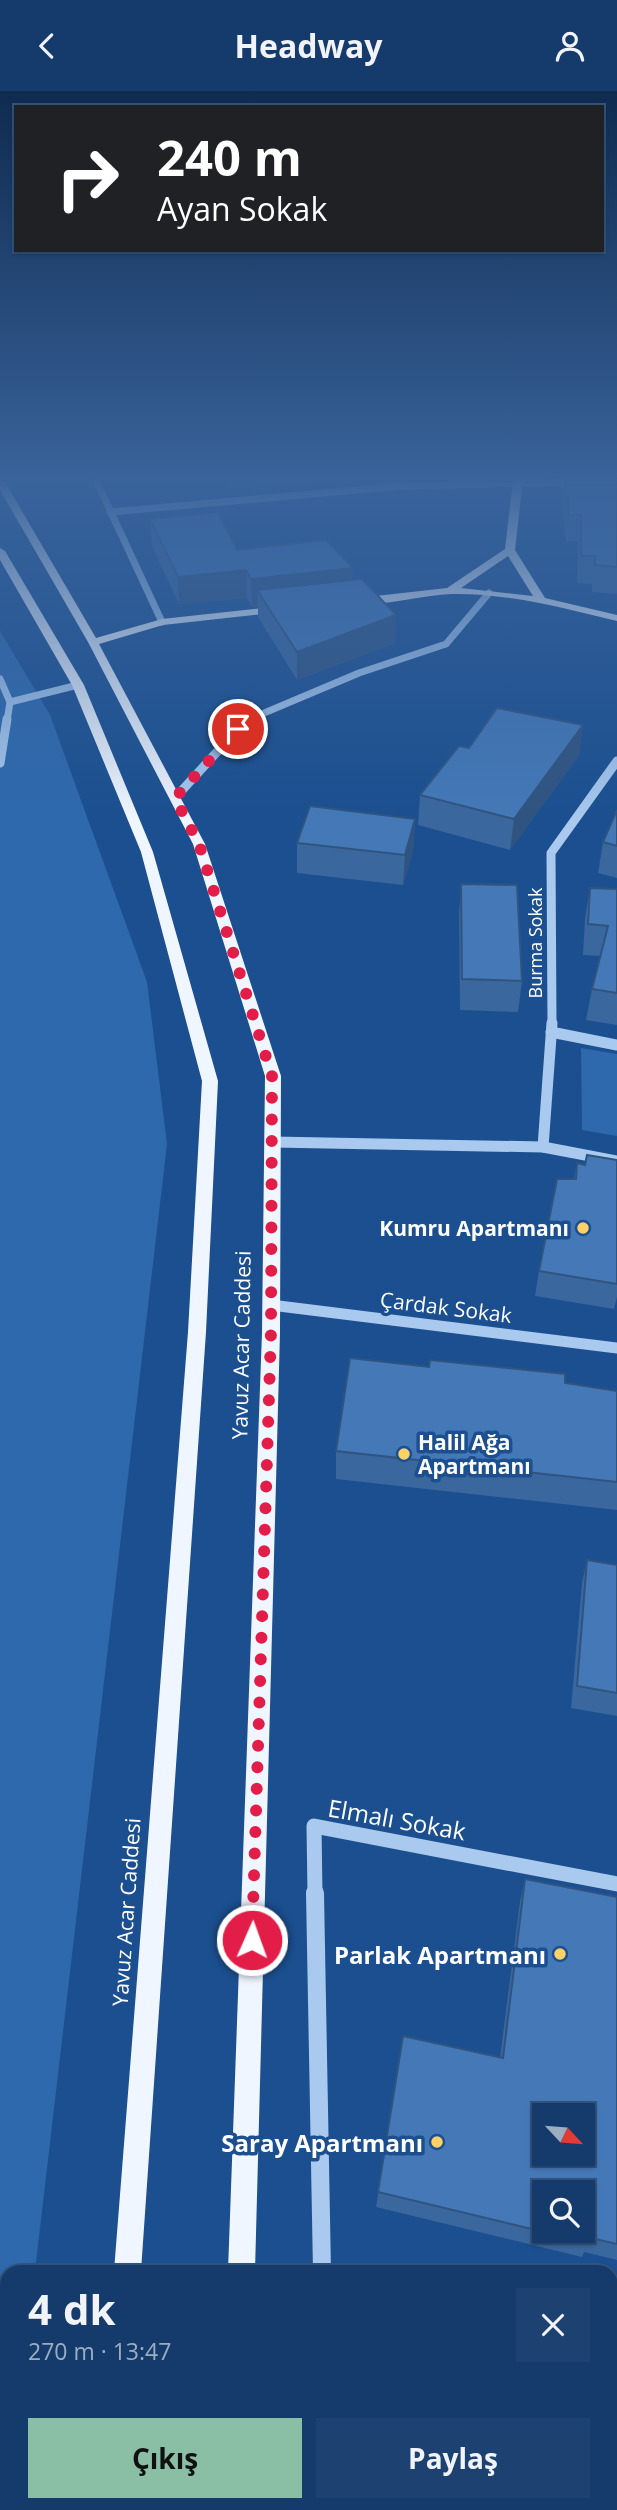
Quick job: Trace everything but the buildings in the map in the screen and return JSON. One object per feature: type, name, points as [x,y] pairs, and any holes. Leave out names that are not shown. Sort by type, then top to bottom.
[{"type":"main road","name":"Yavuz Acar Caddesi","points":[[24,593],[78,685],[146,852],[210,1081],[197,1332],[128,2265]]},
{"type":"main road","name":"Yavuz Acar Caddesi","points":[[64,593],[199,844],[272,1076],[271,1305],[242,2265]]},
{"type":"main road","points":[[346,603],[434,593]]},
{"type":"main road","points":[[489,593],[540,599],[617,618]]},
{"type":"main road","points":[[536,593],[540,599]]},
{"type":"main road","points":[[93,642],[162,622],[295,608]]},
{"type":"street","points":[[148,593],[162,622]]},
{"type":"street","points":[[175,798],[248,718],[359,673],[446,644],[489,593]]},
{"type":"street","points":[[0,679],[10,702],[0,763]]},
{"type":"street","points":[[10,702],[78,685]]},
{"type":"street","name":"Burma Sokak","points":[[543,1147],[551,1032],[551,853],[617,761]]},
{"type":"street","points":[[551,1032],[617,1045]]},
{"type":"street","points":[[273,1142],[543,1147],[617,1161]]},
{"type":"street","name":"Çardak Sokak","points":[[271,1305],[617,1348]]},
{"type":"street","name":"Elmalı Sokak","points":[[322,2265],[314,1826],[617,1884]]},
{"type":"shaded area","points":[[0,631],[50,715],[147,982],[167,1144],[36,2265],[0,2265]]},
{"type":"shaded area","points":[[581,1048],[617,1054],[617,1136],[582,1130]]},
{"type":"place","name":"Kumru Apartmanı","points":[[583,1228]]},
{"type":"place","name":"Halil Ağa Apartmanı","points":[[404,1454]]},
{"type":"place","name":"Parlak Apartmanı","points":[[560,1954]]},
{"type":"place","name":"Saray Apartmanı","points":[[437,2142]]},
{"type":"route","points":[[238,729],[175,798],[199,844],[272,1076],[271,1332],[252,1940]]}]
